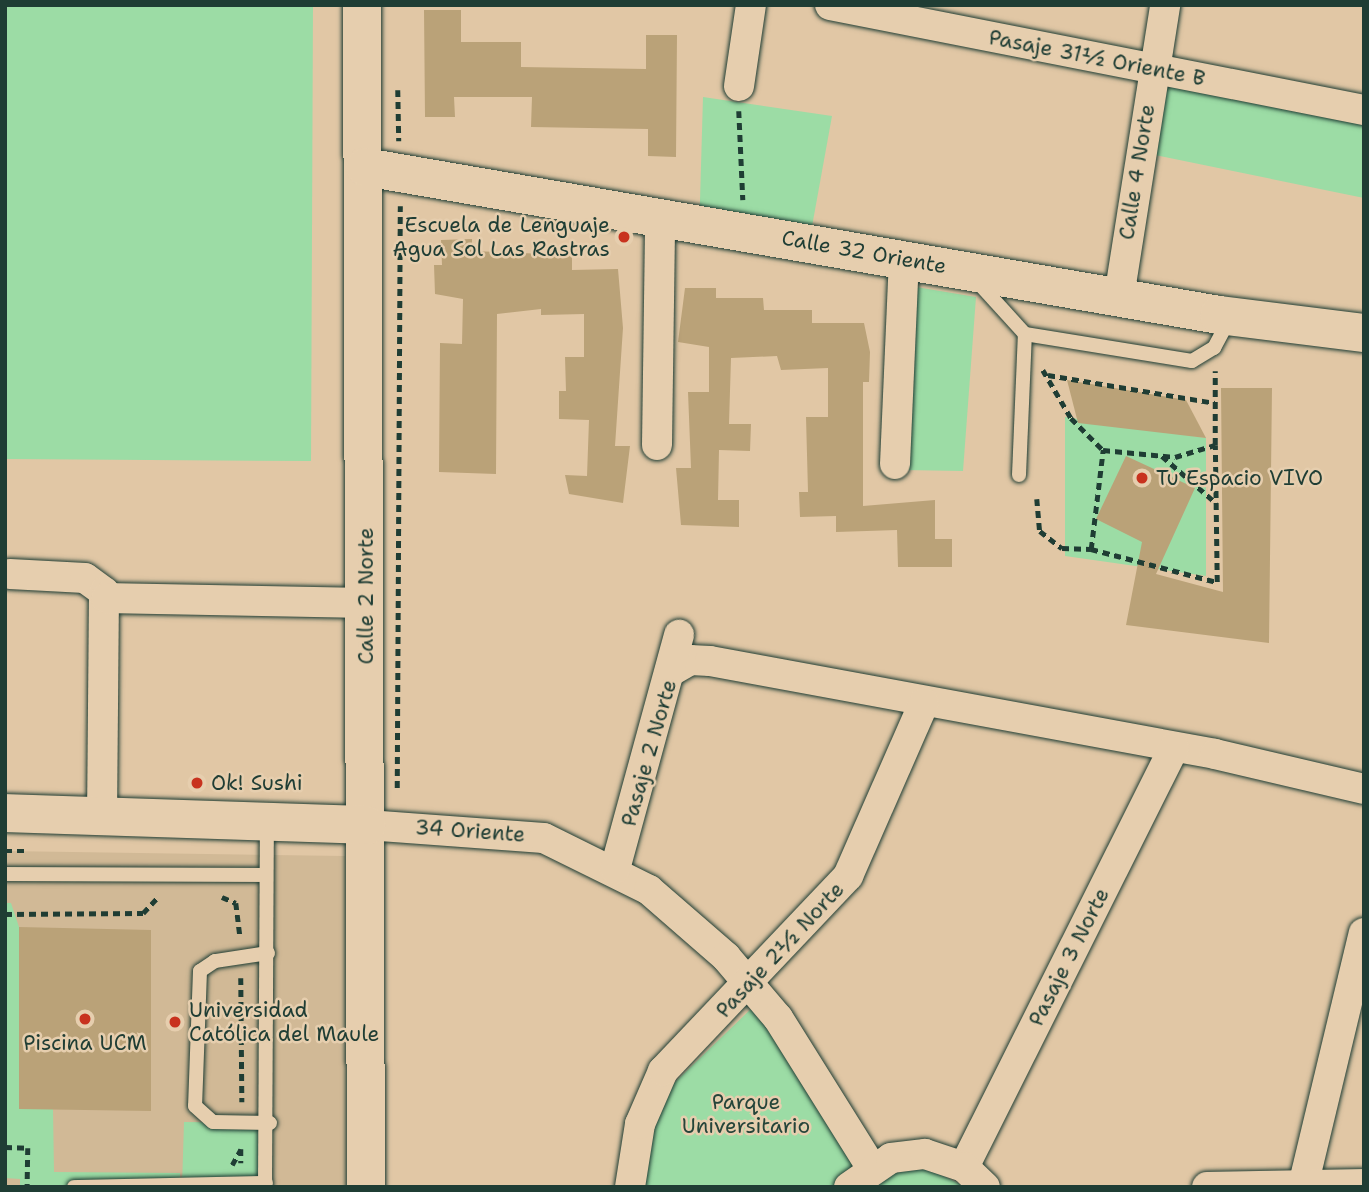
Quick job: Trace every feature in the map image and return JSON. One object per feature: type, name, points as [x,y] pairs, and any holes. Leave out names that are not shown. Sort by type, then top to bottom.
[{"type":"street","name":"Calle 2 Norte","points":[[362,5],[365,167],[366,1187]]},
{"type":"street","points":[[739,86],[751,5]]},
{"type":"street","name":"Pasaje 31½ Oriente B","points":[[830,5],[1364,110]]},
{"type":"street","name":"Calle 4 Norte","points":[[1119,297],[1165,5]]},
{"type":"street","name":"Calle 32 Oriente","points":[[365,167],[1119,297],[1223,332],[1364,334]]},
{"type":"street","points":[[657,445],[660,217]]},
{"type":"street","points":[[895,464],[904,259]]},
{"type":"street","points":[[10,573],[85,578],[106,598],[365,603]]},
{"type":"street","points":[[102,815],[106,598]]},
{"type":"street","name":"Pasaje 2 Norte","points":[[615,869],[673,670],[679,635]]},
{"type":"street","points":[[673,670],[690,660],[709,661],[1174,748],[1364,789]]},
{"type":"street","name":"Pasaje 2½ Norte","points":[[630,1187],[640,1124],[663,1071],[751,985],[848,876],[924,703]]},
{"type":"street","name":"Pasaje 3 Norte","points":[[974,1177],[1174,748]]},
{"type":"street","name":"34 Oriente","points":[[5,813],[268,818],[521,833],[615,869],[675,909],[751,985],[803,1053],[860,1177],[925,1154],[974,1177]]},
{"type":"street","points":[[1304,1182],[1364,933]]},
{"type":"street","points":[[1207,1187],[1304,1182],[1364,1184]]},
{"type":"lane","points":[[969,271],[998,311],[1025,334],[1192,361],[1223,332]]},
{"type":"lane","points":[[1019,475],[1025,334]]},
{"type":"lane","points":[[74,1187],[265,1185],[270,1124],[266,874],[268,818]]},
{"type":"lane","points":[[5,874],[266,874]]},
{"type":"lane","points":[[268,953],[240,957],[200,971],[195,1106],[213,1122],[270,1124]]},
{"type":"path","points":[[739,86],[745,232]]},
{"type":"path","points":[[1037,499],[1040,531],[1062,548],[1091,549],[1217,582],[1215,444],[1223,332]]},
{"type":"path","points":[[1025,351],[1048,375],[1071,418],[1102,450],[1161,456],[1215,444]]},
{"type":"path","points":[[1048,375],[1216,404]]},
{"type":"path","points":[[1091,549],[1102,450]]},
{"type":"path","points":[[1161,456],[1216,503]]},
{"type":"path","points":[[5,914],[143,913],[156,897],[170,897]]},
{"type":"path","points":[[212,897],[236,903],[240,957],[241,1149]]},
{"type":"path","points":[[5,1147],[28,1148],[27,1187]]},
{"type":"shaded area","name":"Universidad Católica del Maule","points":[[5,851],[345,856],[346,1187],[5,1187]]},
{"type":"green space","points":[[5,5],[313,5],[311,461],[5,459]]},
{"type":"green space","points":[[1166,86],[1364,125],[1364,198],[1155,155]]},
{"type":"green space","points":[[703,97],[832,116],[807,254],[699,235]]},
{"type":"green space","points":[[904,285],[976,297],[963,471],[903,470]]},
{"type":"green space","points":[[1065,417],[1206,438],[1206,576],[1065,556]]},
{"type":"green space","points":[[5,903],[11,903],[19,927],[19,1108],[53,1109],[54,1172],[180,1173],[180,1187],[20,1187],[20,1179],[5,1178]]},
{"type":"green space","name":"Parque Universitario","points":[[754,1006],[867,1176],[918,1164],[966,1187],[642,1187],[649,1137],[671,1086]]},
{"type":"green space","points":[[184,1122],[270,1123],[270,1187],[182,1187]]},
{"type":"building","points":[[424,10],[461,10],[461,42],[521,42],[521,67],[646,69],[646,35],[677,35],[676,157],[648,156],[648,129],[531,127],[532,97],[454,97],[455,117],[425,117]]},
{"type":"building","points":[[472,239],[472,251],[572,255],[572,270],[618,269],[623,328],[615,446],[630,446],[623,503],[569,494],[565,475],[587,476],[589,420],[559,419],[559,391],[566,391],[565,357],[584,357],[584,314],[541,315],[541,309],[497,314],[496,474],[439,472],[440,343],[462,344],[463,299],[435,294],[434,265],[442,265],[441,240]]},
{"type":"building","points":[[685,288],[716,288],[716,298],[763,298],[764,310],[812,310],[812,323],[864,323],[870,352],[869,382],[863,382],[863,506],[935,500],[935,539],[952,539],[952,567],[898,567],[897,530],[836,532],[836,516],[800,517],[799,492],[808,492],[806,417],[828,417],[828,368],[781,370],[777,356],[731,358],[729,424],[751,424],[750,451],[719,450],[718,500],[739,500],[739,527],[681,525],[676,468],[691,468],[688,392],[709,392],[709,347],[678,342]]},
{"type":"building","points":[[1067,380],[1186,400],[1206,438],[1078,423]]},
{"type":"building","points":[[1221,388],[1272,388],[1269,643],[1126,625],[1142,542],[1096,519],[1126,456],[1195,488],[1156,574],[1223,592]]},
{"type":"building","name":"Piscina UCM","points":[[19,927],[151,930],[151,1111],[19,1109]]},
{"type":"place","name":"Escuela de Lenguaje Agua Sol Las Rastras","points":[[624,237]]},
{"type":"place","name":"Tu Espacio VIVO","points":[[1142,478]]},
{"type":"place","name":"Ok! Sushi","points":[[197,783]]},
{"type":"place","name":"Piscina UCM","points":[[85,1019]]},
{"type":"place","name":"Universidad Católica del Maule","points":[[175,1022]]}]
